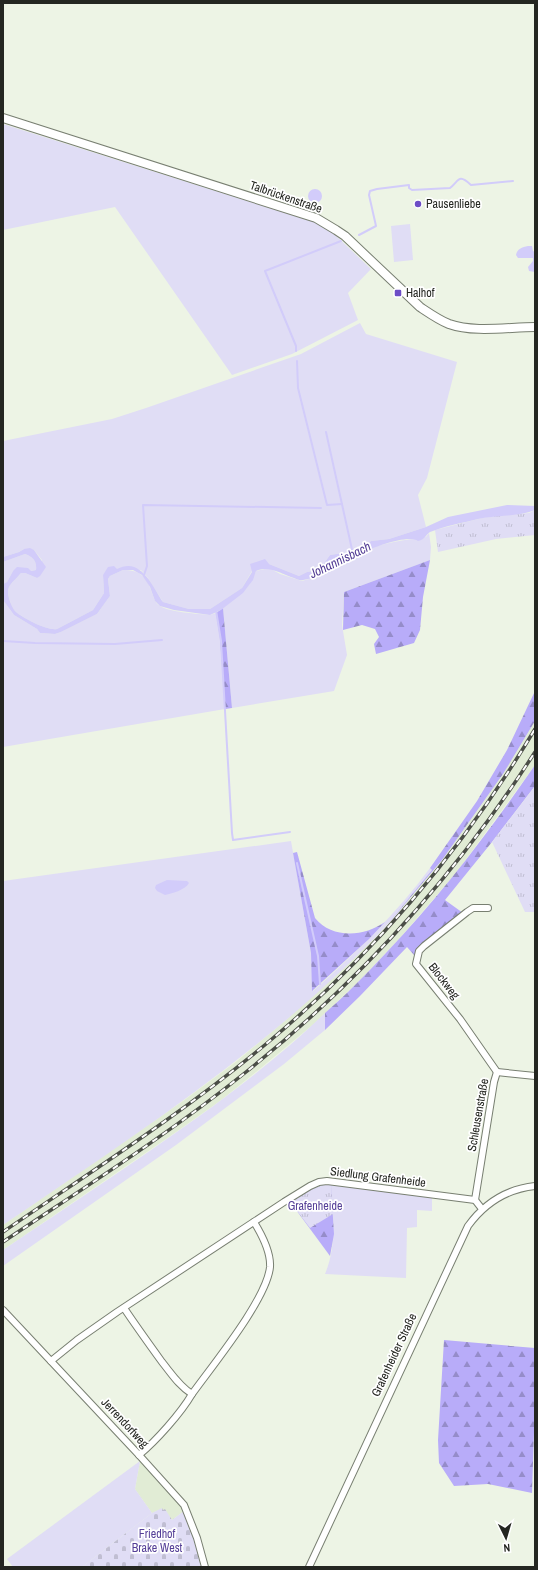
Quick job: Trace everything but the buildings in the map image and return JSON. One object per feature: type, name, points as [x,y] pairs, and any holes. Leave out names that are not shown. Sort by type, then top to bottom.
[{"type":"main road","name":"Talbrückenstraße","points":[[3,118],[316,218],[345,236],[420,307],[450,324],[470,328],[535,327]]},
{"type":"street","name":"Blockweg","points":[[488,908],[473,908],[467,912],[419,951],[416,964],[460,1019],[497,1072]]},
{"type":"street","name":"Schleusenstraße","points":[[475,1200],[494,1082],[497,1072],[535,1076]]},
{"type":"street","name":"Siedlung Grafenheide","points":[[51,1361],[76,1340],[254,1222],[310,1186],[319,1182],[327,1181],[475,1200]]},
{"type":"street","name":"Grafenheider Straße","points":[[308,1567],[468,1226],[482,1209],[494,1200],[509,1192],[535,1186]]},
{"type":"street","points":[[475,1200],[482,1209]]},
{"type":"street","points":[[139,1455],[164,1430],[188,1401],[261,1294],[270,1268],[266,1247],[254,1222]]},
{"type":"street","points":[[124,1308],[139,1331],[172,1375],[183,1388],[192,1394]]},
{"type":"street","name":"Jerrendorfweg","points":[[3,1310],[184,1505],[197,1538],[205,1567]]},
{"type":"shaded area","points":[[535,721],[535,765],[456,873],[399,939],[361,979],[315,1023],[220,1101],[3,1250],[3,1225],[183,1101],[237,1061],[287,1019],[369,939],[376,937],[442,860],[503,774]]},
{"type":"shaded area","points":[[140,1461],[180,1504],[184,1511],[172,1520],[162,1509],[152,1513],[135,1489]]},
{"type":"green space","points":[[3,124],[317,223],[330,230],[371,269],[348,293],[358,320],[292,354],[232,375],[115,207],[3,230]]},
{"type":"green space","points":[[410,224],[413,260],[394,262],[391,226]]},
{"type":"green space","points":[[360,323],[366,334],[457,362],[427,478],[418,495],[426,527],[389,539],[371,541],[356,553],[350,552],[330,555],[319,570],[307,572],[299,576],[269,564],[252,571],[242,588],[210,609],[189,609],[163,602],[148,578],[141,570],[117,569],[103,575],[104,593],[93,610],[57,629],[48,628],[35,623],[15,611],[9,596],[9,587],[21,573],[37,578],[42,560],[34,550],[24,549],[3,557],[3,441],[112,419],[146,408],[301,354]]},
{"type":"green space","points":[[535,510],[535,535],[496,539],[438,552],[435,530],[486,517],[529,513]]},
{"type":"green space","points":[[429,533],[431,547],[430,560],[344,592],[342,625],[347,655],[334,691],[232,708],[223,608],[246,588],[256,571],[269,568],[280,574],[302,581],[322,575],[350,557],[353,559],[378,546],[426,537]]},
{"type":"green space","points":[[25,554],[34,560],[36,570],[13,571],[7,582],[3,584],[3,562]]},
{"type":"green space","points":[[430,560],[423,597],[420,630],[414,643],[376,654],[374,644],[379,637],[375,629],[362,625],[343,630],[344,592]]},
{"type":"green space","points":[[123,570],[134,571],[142,576],[148,583],[158,605],[164,608],[199,614],[210,615],[216,613],[220,639],[225,709],[3,747],[3,600],[14,615],[37,629],[40,633],[55,634],[97,614],[110,596],[108,579],[110,576]]},
{"type":"green space","points":[[223,608],[232,708],[225,709],[220,639],[216,613]]},
{"type":"green space","points":[[535,691],[535,721],[503,774],[442,860],[387,925],[432,870],[430,868],[477,801],[507,750]]},
{"type":"green space","points":[[535,765],[535,786],[445,900],[463,913],[422,944],[414,955],[407,947],[325,1030],[325,1013],[371,969],[426,909],[482,839]]},
{"type":"green space","points":[[535,786],[535,912],[525,912],[492,842]]},
{"type":"green space","points":[[291,841],[311,953],[313,991],[375,932],[417,885],[430,868],[432,870],[404,906],[343,969],[298,1010],[251,1049],[154,1122],[3,1225],[3,881]]},
{"type":"green space","points":[[297,852],[315,918],[322,925],[330,930],[348,934],[368,931],[385,922],[369,939],[312,991],[311,953],[293,853]]},
{"type":"green space","points":[[325,1013],[325,1030],[284,1064],[176,1145],[3,1266],[3,1250],[198,1117],[279,1054]]},
{"type":"green space","name":"Grafenheide","points":[[323,1185],[331,1185],[334,1234],[330,1256],[291,1203],[311,1190]]},
{"type":"green space","name":"Grafenheide","points":[[323,1185],[331,1185],[333,1214],[310,1228],[291,1203],[311,1190]]},
{"type":"green space","points":[[331,1185],[432,1198],[432,1211],[417,1210],[417,1227],[407,1228],[406,1278],[325,1274],[329,1263],[333,1241]]},
{"type":"green space","points":[[444,1340],[535,1348],[532,1493],[488,1484],[454,1486],[439,1463],[438,1440]]},
{"type":"green space","points":[[140,1461],[135,1489],[152,1513],[82,1567],[13,1567],[7,1559]]},
{"type":"green space","name":"Friedhof Brake West","points":[[162,1508],[163,1510],[165,1509],[172,1520],[184,1511],[194,1536],[202,1567],[82,1567],[152,1513]]},
{"type":"water","points":[[312,189],[318,189],[322,193],[322,199],[318,203],[312,203],[308,199],[308,193]]},
{"type":"water","points":[[528,246],[532,246],[533,251],[535,252],[535,272],[529,271],[528,267],[533,261],[533,258],[518,258],[516,255],[517,251]]},
{"type":"water","name":"Johannisbach","points":[[507,505],[535,506],[535,510],[521,514],[478,519],[448,526],[430,532],[423,539],[418,541],[414,539],[407,539],[383,544],[364,552],[354,560],[349,557],[327,571],[309,579],[300,580],[275,571],[261,569],[256,571],[253,580],[243,593],[221,610],[210,615],[174,610],[160,606],[155,601],[150,587],[142,575],[133,570],[123,570],[110,576],[108,579],[110,596],[97,614],[55,634],[40,633],[37,629],[14,615],[3,600],[3,584],[7,582],[13,571],[17,567],[28,568],[31,571],[36,570],[36,564],[30,556],[25,554],[3,562],[3,557],[30,548],[34,550],[46,567],[37,578],[21,573],[11,584],[8,590],[11,603],[15,611],[42,626],[57,629],[93,610],[104,593],[103,575],[108,567],[114,566],[117,569],[125,566],[133,567],[139,570],[145,575],[163,602],[189,609],[210,609],[242,588],[252,572],[250,564],[265,559],[269,564],[299,576],[307,572],[319,570],[330,555],[350,552],[356,553],[371,541],[389,539],[426,527],[448,517]]},
{"type":"water","points":[[167,880],[187,881],[189,883],[182,889],[165,895],[157,891],[155,888],[156,885]]},
{"type":"waterway","points":[[359,235],[376,226],[369,195],[370,191],[409,185],[409,188],[412,190],[450,188],[459,179],[464,179],[471,185],[513,181]]},
{"type":"waterway","points":[[296,351],[296,346],[265,271],[341,241]]},
{"type":"waterway","points":[[297,361],[298,388],[327,505],[342,504]]},
{"type":"waterway","name":"Johannisbach","points":[[326,432],[353,554]]},
{"type":"waterway","points":[[144,575],[147,566],[143,505],[321,508]]},
{"type":"waterway","points":[[216,610],[221,641],[233,840],[290,832]]},
{"type":"waterway","points":[[3,641],[115,644],[162,640]]},
{"type":"waterway","points":[[297,863],[318,956],[320,984]]},
{"type":"railway","points":[[3,1232],[170,1118],[235,1069],[305,1010],[343,974],[414,898],[478,816],[535,729]]},
{"type":"railway","points":[[3,1242],[126,1160],[217,1095],[288,1037],[328,1001],[404,924],[439,883],[473,841],[535,752]]},
{"type":"place","name":"Pausenliebe","points":[[418,204]]},
{"type":"place","name":"Halhof","points":[[398,293]]}]
